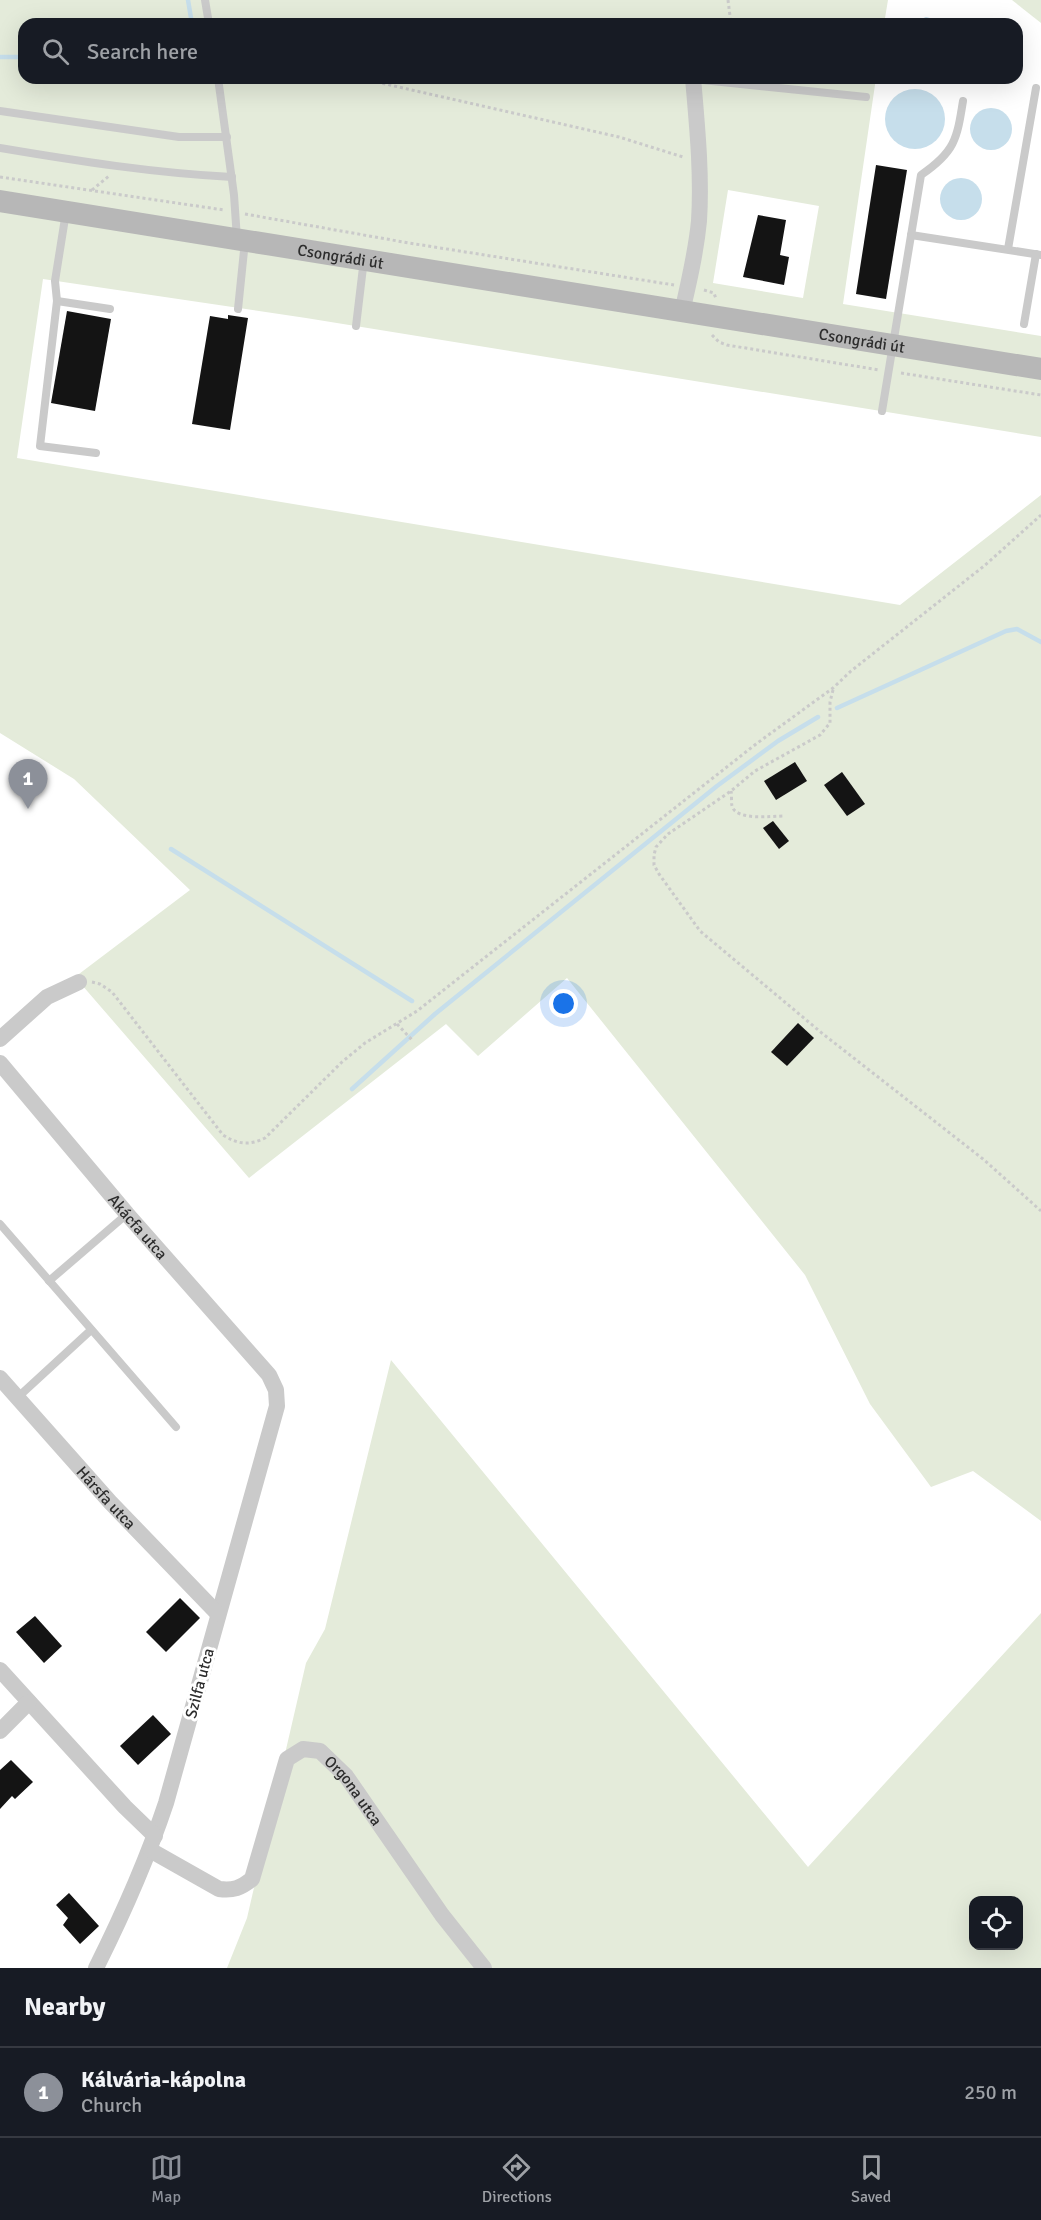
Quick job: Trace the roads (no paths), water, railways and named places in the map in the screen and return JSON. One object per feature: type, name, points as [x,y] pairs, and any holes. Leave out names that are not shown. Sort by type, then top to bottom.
[{"type":"main road","name":"Csongrádi út","points":[[0,201],[1041,369]]},
{"type":"street","points":[[682,312],[697,241],[699,204],[699,162],[693,84]]},
{"type":"street","points":[[0,1039],[47,998],[79,982]]},
{"type":"street","name":"Akácfa utca","points":[[0,1063],[127,1214],[269,1375],[276,1390]]},
{"type":"street","name":"Hársfa utca","points":[[0,1378],[110,1502],[218,1614]]},
{"type":"street","name":"Szilfa utca","points":[[96,1968],[130,1899],[153,1843],[277,1406],[276,1390]]},
{"type":"street","name":"Orgona utca","points":[[0,1670],[125,1807],[153,1843],[219,1889],[232,1890],[244,1886],[252,1879],[287,1760],[303,1749],[320,1752],[346,1776],[442,1915],[484,1968]]},
{"type":"street","points":[[0,1731],[29,1702]]},
{"type":"lane","points":[[205,0],[208,18]]},
{"type":"lane","points":[[219,84],[241,240],[238,309]]},
{"type":"lane","points":[[741,84],[866,97]]},
{"type":"lane","points":[[1008,249],[1036,88]]},
{"type":"lane","points":[[882,411],[921,175],[941,160],[955,141],[963,101]]},
{"type":"lane","points":[[0,111],[178,137],[227,137]]},
{"type":"lane","points":[[0,148],[181,175],[232,177]]},
{"type":"lane","points":[[66,212],[55,281],[57,301],[40,446],[96,453]]},
{"type":"lane","points":[[911,235],[1039,254],[1024,324]]},
{"type":"lane","points":[[356,326],[364,259]]},
{"type":"lane","points":[[57,301],[110,309]]},
{"type":"lane","points":[[49,1281],[127,1214]]},
{"type":"lane","points":[[0,1224],[176,1427]]},
{"type":"lane","points":[[17,1398],[92,1330]]},
{"type":"water","points":[[915,89],[932,94],[940,102],[945,119],[940,136],[932,144],[915,149],[898,144],[890,136],[885,119],[890,102],[898,94]]},
{"type":"water","points":[[991,108],[1006,114],[1012,129],[1006,144],[991,150],[976,144],[970,129],[976,114]]},
{"type":"water","points":[[961,178],[976,184],[982,199],[976,214],[961,220],[946,214],[940,199],[946,184]]},
{"type":"waterway","points":[[188,0],[191,18]]},
{"type":"waterway","points":[[0,57],[18,57]]},
{"type":"waterway","points":[[837,708],[1006,631],[1017,629],[1041,642]]},
{"type":"waterway","points":[[352,1089],[435,1014],[717,786],[778,741],[818,717]]},
{"type":"waterway","points":[[171,849],[412,1001]]},
{"type":"place","name":"Kálvária-kápolna","points":[[28,809]]}]
